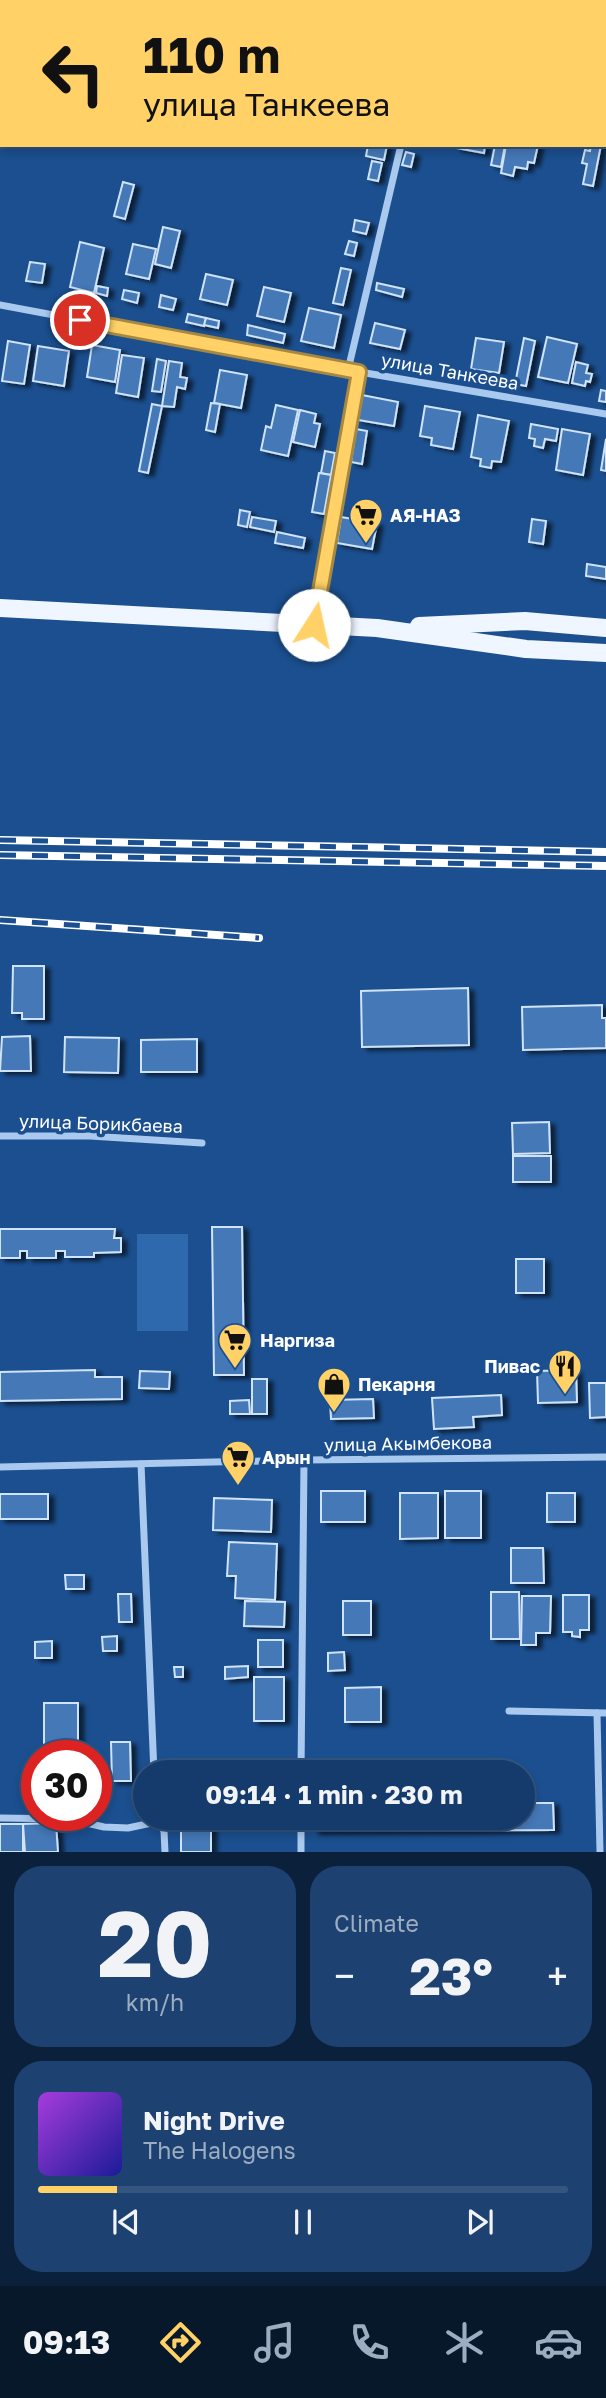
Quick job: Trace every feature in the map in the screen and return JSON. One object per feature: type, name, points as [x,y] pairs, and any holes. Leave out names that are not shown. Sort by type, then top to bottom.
[{"type":"main road","points":[[0,608],[377,628],[526,649],[606,653]]},
{"type":"main road","points":[[377,628],[525,621],[606,628]]},
{"type":"main road","points":[[525,621],[517,630],[516,639],[526,649]]},
{"type":"street","points":[[348,370],[401,147]]},
{"type":"street","name":"улица Танкеева","points":[[0,305],[359,372],[606,414]]},
{"type":"street","points":[[314,625],[359,372]]},
{"type":"street","name":"улица Борикбаева","points":[[0,1136],[90,1136],[202,1143]]},
{"type":"street","name":"улица Акымбекова","points":[[0,1467],[606,1457]]},
{"type":"street","points":[[301,1760],[304,1460]]},
{"type":"street","points":[[141,1464],[153,1760]]},
{"type":"street","points":[[509,1710],[602,1713],[600,1852]]},
{"type":"street","points":[[0,1818],[69,1819],[104,1827],[133,1827]]},
{"type":"street","points":[[163,1830],[165,1852]]},
{"type":"street","points":[[301,1830],[301,1852]]},
{"type":"shaded area","points":[[137,1234],[188,1234],[188,1331],[137,1331]]},
{"type":"building","points":[[368,147],[387,147],[384,160],[366,156]]},
{"type":"building","points":[[456,147],[485,147],[484,153]]},
{"type":"building","points":[[495,147],[505,147],[501,167],[491,165]]},
{"type":"building","points":[[506,147],[538,147],[534,163],[528,162],[527,169],[515,167],[513,176],[501,173]]},
{"type":"building","points":[[591,147],[601,147],[593,186],[583,184],[587,164],[582,163],[585,150],[590,151]]},
{"type":"building","points":[[406,152],[414,154],[411,167],[402,165]]},
{"type":"building","points":[[372,161],[382,163],[378,181],[368,179]]},
{"type":"building","points":[[123,182],[134,185],[125,219],[114,216]]},
{"type":"building","points":[[355,220],[369,223],[366,234],[353,231]]},
{"type":"building","points":[[163,227],[180,231],[171,268],[155,264]]},
{"type":"building","points":[[349,241],[357,243],[354,256],[345,254]]},
{"type":"building","points":[[80,242],[104,248],[94,293],[70,287]]},
{"type":"building","points":[[133,244],[156,249],[149,279],[126,274]]},
{"type":"building","points":[[30,262],[45,264],[42,283],[26,281]]},
{"type":"building","points":[[341,268],[351,270],[343,305],[333,303]]},
{"type":"building","points":[[206,274],[233,280],[227,305],[200,299]]},
{"type":"building","points":[[377,283],[404,289],[402,297],[376,290]]},
{"type":"building","points":[[97,286],[108,288],[107,296],[96,293]]},
{"type":"building","points":[[264,287],[291,293],[284,322],[257,316]]},
{"type":"building","points":[[124,290],[139,293],[137,303],[122,299]]},
{"type":"building","points":[[161,295],[176,299],[173,310],[159,307]]},
{"type":"building","points":[[309,308],[341,315],[334,348],[301,341]]},
{"type":"building","points":[[188,314],[206,318],[204,326],[186,322]]},
{"type":"building","points":[[206,318],[219,321],[218,328],[204,325]]},
{"type":"building","points":[[375,323],[405,330],[400,349],[370,343]]},
{"type":"building","points":[[248,325],[285,334],[283,343],[247,335]]},
{"type":"building","points":[[547,337],[577,344],[568,383],[538,377]]},
{"type":"building","points":[[476,338],[504,342],[499,373],[471,369]]},
{"type":"building","points":[[524,338],[535,341],[526,386],[515,384]]},
{"type":"building","points":[[8,341],[30,345],[24,384],[2,381]]},
{"type":"building","points":[[92,345],[120,350],[115,382],[87,377]]},
{"type":"building","points":[[38,346],[69,351],[64,386],[33,381]]},
{"type":"building","points":[[122,355],[144,358],[138,397],[116,393]]},
{"type":"building","points":[[157,359],[166,361],[161,392],[152,391]]},
{"type":"building","points":[[169,361],[182,363],[180,377],[187,378],[185,389],[177,387],[174,407],[162,406]]},
{"type":"building","points":[[576,362],[588,365],[586,373],[592,374],[590,382],[586,381],[585,386],[572,383]]},
{"type":"building","points":[[220,370],[247,375],[241,408],[214,403]]},
{"type":"building","points":[[601,390],[606,391],[606,402],[599,401]]},
{"type":"building","points":[[362,395],[398,402],[394,426],[358,420]]},
{"type":"building","points":[[211,403],[220,404],[215,432],[206,430]]},
{"type":"building","points":[[152,404],[162,406],[148,473],[139,471]]},
{"type":"building","points":[[276,405],[298,410],[288,456],[261,450],[266,426],[271,428]]},
{"type":"building","points":[[425,406],[460,412],[453,449],[431,445],[432,438],[420,436]]},
{"type":"building","points":[[300,410],[316,414],[314,423],[320,424],[315,447],[293,442]]},
{"type":"building","points":[[478,415],[509,421],[501,462],[492,461],[491,468],[480,466],[481,459],[471,457]]},
{"type":"building","points":[[531,424],[558,429],[556,441],[545,439],[543,448],[534,446],[535,439],[529,438]]},
{"type":"building","points":[[356,429],[367,431],[362,464],[351,462]]},
{"type":"building","points":[[562,429],[590,434],[583,475],[556,470]]},
{"type":"building","points":[[606,439],[606,471],[601,470]]},
{"type":"building","points":[[325,451],[335,453],[331,475],[321,473]]},
{"type":"building","points":[[319,473],[331,475],[324,514],[312,512]]},
{"type":"building","points":[[240,510],[250,512],[247,527],[238,525]]},
{"type":"building","points":[[252,517],[276,521],[274,532],[250,527]]},
{"type":"building","points":[[341,517],[377,523],[372,549],[337,543]]},
{"type":"building","points":[[532,519],[546,521],[543,544],[529,542]]},
{"type":"building","points":[[277,532],[305,538],[303,548],[275,543]]},
{"type":"building","points":[[587,564],[606,567],[606,579],[586,576]]},
{"type":"building","points":[[13,966],[44,966],[44,1019],[22,1019],[22,1013],[12,1013]]},
{"type":"building","points":[[468,988],[469,1045],[362,1047],[361,991]]},
{"type":"building","points":[[602,1005],[602,1018],[606,1018],[606,1048],[523,1050],[522,1007]]},
{"type":"building","points":[[30,1036],[31,1071],[0,1071],[2,1037]]},
{"type":"building","points":[[65,1037],[119,1038],[118,1073],[64,1072]]},
{"type":"building","points":[[197,1039],[197,1072],[141,1072],[141,1040]]},
{"type":"building","points":[[549,1122],[550,1153],[513,1154],[512,1123]]},
{"type":"building","points":[[513,1156],[551,1156],[551,1182],[513,1182]]},
{"type":"building","points":[[212,1227],[242,1227],[244,1375],[214,1375]]},
{"type":"building","points":[[0,1229],[115,1229],[114,1238],[121,1238],[121,1252],[94,1253],[94,1257],[65,1257],[65,1251],[56,1251],[56,1258],[27,1258],[27,1251],[20,1251],[20,1258],[0,1258]]},
{"type":"building","points":[[516,1259],[544,1259],[544,1293],[516,1293]]},
{"type":"building","points":[[95,1370],[95,1377],[122,1377],[122,1399],[0,1401],[0,1372]]},
{"type":"building","points":[[576,1370],[577,1402],[538,1403],[537,1371]]},
{"type":"building","points":[[140,1371],[170,1372],[169,1389],[139,1388]]},
{"type":"building","points":[[252,1379],[267,1379],[267,1414],[252,1414]]},
{"type":"building","points":[[589,1383],[606,1383],[606,1417],[590,1418]]},
{"type":"building","points":[[501,1395],[502,1415],[473,1417],[474,1427],[434,1429],[432,1398]]},
{"type":"building","points":[[373,1399],[374,1418],[331,1419],[330,1400]]},
{"type":"building","points":[[249,1400],[250,1414],[230,1414],[230,1401]]},
{"type":"building","points":[[321,1491],[365,1491],[365,1522],[321,1522]]},
{"type":"building","points":[[445,1491],[481,1491],[481,1538],[445,1538]]},
{"type":"building","points":[[400,1493],[438,1493],[438,1538],[400,1539]]},
{"type":"building","points":[[547,1493],[575,1493],[575,1522],[547,1522]]},
{"type":"building","points":[[0,1494],[48,1494],[48,1519],[0,1519]]},
{"type":"building","points":[[214,1498],[272,1500],[271,1532],[213,1530]]},
{"type":"building","points":[[229,1542],[277,1544],[275,1600],[235,1598],[236,1576],[227,1576]]},
{"type":"building","points":[[511,1548],[543,1548],[544,1583],[511,1583]]},
{"type":"building","points":[[65,1575],[84,1575],[84,1589],[66,1589]]},
{"type":"building","points":[[491,1592],[519,1592],[520,1639],[491,1639]]},
{"type":"building","points":[[118,1594],[131,1594],[132,1622],[119,1622]]},
{"type":"building","points":[[563,1595],[589,1595],[589,1630],[580,1630],[580,1637],[572,1636],[572,1632],[563,1632]]},
{"type":"building","points":[[522,1596],[551,1596],[550,1633],[536,1633],[536,1645],[521,1645]]},
{"type":"building","points":[[245,1601],[285,1602],[284,1627],[244,1626]]},
{"type":"building","points":[[343,1601],[371,1601],[371,1635],[343,1635]]},
{"type":"building","points":[[117,1636],[117,1651],[103,1651],[102,1637]]},
{"type":"building","points":[[258,1640],[283,1640],[283,1667],[258,1667]]},
{"type":"building","points":[[52,1641],[52,1658],[35,1658],[35,1642]]},
{"type":"building","points":[[344,1652],[345,1670],[328,1671],[328,1653]]},
{"type":"building","points":[[248,1666],[248,1677],[225,1679],[225,1667]]},
{"type":"building","points":[[174,1667],[183,1667],[183,1677],[175,1677]]},
{"type":"building","points":[[254,1677],[284,1677],[284,1721],[254,1721]]},
{"type":"building","points":[[381,1687],[381,1722],[345,1722],[345,1688]]},
{"type":"building","points":[[44,1703],[78,1703],[78,1740],[44,1740]]},
{"type":"building","points":[[112,1742],[130,1742],[131,1781],[112,1781]]},
{"type":"building","points":[[535,1803],[553,1803],[554,1830],[314,1831],[535,1830]]},
{"type":"building","points":[[0,1824],[21,1824],[23,1852],[0,1852]]},
{"type":"building","points":[[181,1830],[211,1830],[211,1852],[181,1852]]},
{"type":"building","points":[[24,1831],[57,1831],[58,1852],[25,1852]]},
{"type":"railway","points":[[0,840],[606,852]]},
{"type":"railway","points":[[0,855],[606,866]]},
{"type":"railway","points":[[0,920],[259,938]]},
{"type":"place","name":"АЯ-НАЗ","points":[[366,545]]},
{"type":"place","name":"Наргиза","points":[[235,1370]]},
{"type":"place","name":"Пивас","points":[[565,1396]]},
{"type":"place","name":"Пекарня","points":[[334,1414]]},
{"type":"place","name":"Арын","points":[[238,1487]]},
{"type":"route","points":[[80,320],[359,372],[314,625]]}]
